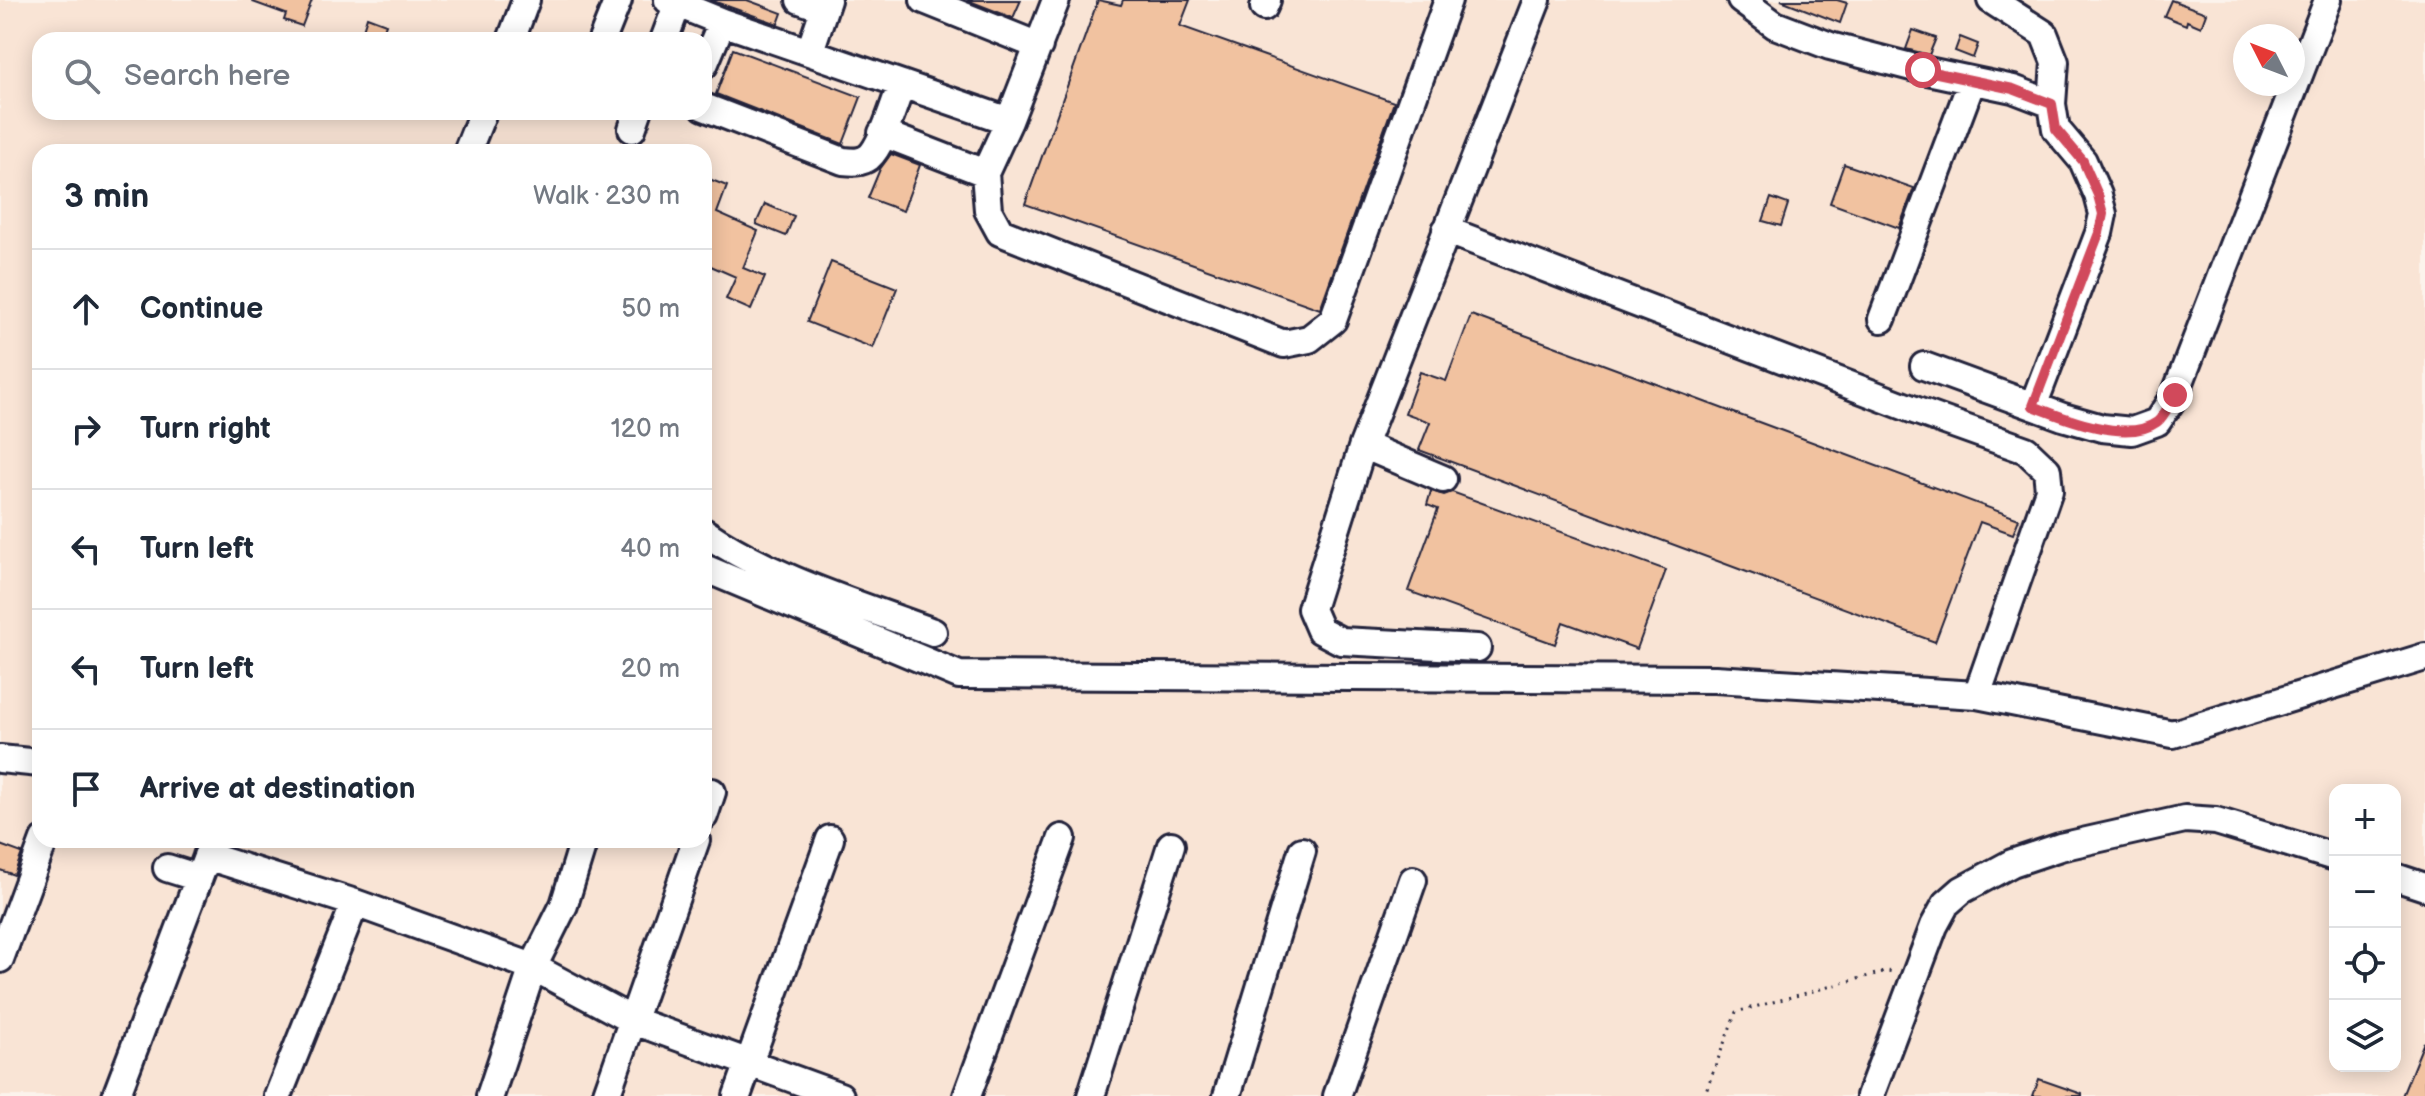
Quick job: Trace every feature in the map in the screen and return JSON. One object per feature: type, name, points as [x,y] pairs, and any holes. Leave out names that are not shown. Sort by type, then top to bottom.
[{"type":"street","points":[[514,32],[526,0]]},
{"type":"street","points":[[605,32],[618,0]]},
{"type":"street","points":[[924,0],[1039,46]]},
{"type":"street","points":[[1056,0],[1009,121],[985,173],[988,210],[1000,232],[1284,344],[1309,339],[1333,320],[1448,0]]},
{"type":"street","points":[[1477,648],[1341,641],[1320,630],[1311,609],[1363,445],[1537,0]]},
{"type":"street","points":[[1741,0],[1775,25],[1830,46],[2013,89],[2052,104]]},
{"type":"street","points":[[1991,0],[2044,34],[2055,62],[2052,104],[2056,129],[2083,161],[2103,214],[2099,233],[2033,406]]},
{"type":"street","points":[[1924,366],[2102,428],[2132,431],[2157,422],[2175,395],[2328,0]]},
{"type":"street","points":[[666,32],[675,1],[722,22],[1009,121]]},
{"type":"street","points":[[810,51],[816,3]]},
{"type":"street","points":[[712,46],[722,22]]},
{"type":"street","points":[[1882,319],[1972,81]]},
{"type":"street","points":[[712,110],[843,161],[858,162],[868,158],[877,147],[902,84]]},
{"type":"street","points":[[470,144],[480,120]]},
{"type":"street","points":[[882,133],[985,173]]},
{"type":"street","points":[[1446,230],[2026,450],[2047,470],[2049,490],[1977,695]]},
{"type":"street","points":[[1363,445],[1443,479]]},
{"type":"street","points":[[712,538],[736,554],[778,574],[933,632]]},
{"type":"street","points":[[712,571],[959,675],[1715,679],[1977,695],[2173,734],[2425,657]]},
{"type":"street","points":[[0,759],[32,762]]},
{"type":"street","points":[[1870,1096],[1934,926],[1946,904],[2012,863],[2060,847],[2185,819],[2216,821],[2332,856]]},
{"type":"street","points":[[967,1096],[1062,838]]},
{"type":"street","points":[[737,1096],[830,839]]},
{"type":"street","points":[[1091,1096],[1171,845]]},
{"type":"street","points":[[0,959],[41,848]]},
{"type":"street","points":[[490,1096],[533,967],[564,905],[582,848]]},
{"type":"street","points":[[606,1096],[693,848]]},
{"type":"street","points":[[1227,1096],[1302,851]]},
{"type":"street","points":[[167,868],[207,858],[355,903],[533,967],[634,1021],[840,1096]]},
{"type":"street","points":[[116,1096],[207,858]]},
{"type":"street","points":[[2401,879],[2425,887]]},
{"type":"street","points":[[1337,1096],[1413,880]]},
{"type":"street","points":[[278,1096],[355,903]]},
{"type":"path","points":[[1704,1096],[1736,1012],[1887,971],[1915,976]]},
{"type":"shaded area","points":[[0,0],[2425,0],[2425,1096],[0,1096]]},
{"type":"building","points":[[253,0],[312,0],[302,26],[284,20],[286,14]]},
{"type":"building","points":[[710,0],[747,0],[782,13],[778,24]]},
{"type":"building","points":[[967,0],[1021,0],[1013,18]]},
{"type":"building","points":[[1098,0],[1121,5],[1123,0],[1190,0],[1180,26],[1394,102],[1320,309],[1025,204]]},
{"type":"building","points":[[1781,0],[1837,0],[1847,3],[1840,23]]},
{"type":"building","points":[[2171,0],[2206,13],[2201,27],[2164,16]]},
{"type":"building","points":[[367,17],[386,24],[383,32],[362,32]]},
{"type":"building","points":[[1913,30],[1936,38],[1929,55],[1906,49]]},
{"type":"building","points":[[1960,37],[1978,44],[1973,58],[1955,51]]},
{"type":"building","points":[[733,49],[861,97],[843,144],[716,94]]},
{"type":"building","points":[[891,154],[920,165],[903,211],[868,198],[880,169]]},
{"type":"building","points":[[1844,164],[1914,188],[1899,228],[1830,203]]},
{"type":"building","points":[[712,180],[727,186],[717,213],[758,231],[743,268],[765,277],[751,310],[726,299],[736,277],[712,266]]},
{"type":"building","points":[[1771,198],[1788,204],[1781,226],[1763,221]]},
{"type":"building","points":[[765,204],[794,216],[786,236],[756,224]]},
{"type":"building","points":[[831,262],[897,288],[873,348],[807,322]]},
{"type":"building","points":[[1471,315],[2019,519],[2013,534],[1980,522],[1935,642],[1419,450],[1430,422],[1405,413],[1420,372],[1446,381]]},
{"type":"building","points":[[1431,491],[1444,495],[1452,492],[1666,570],[1637,649],[1563,622],[1555,644],[1408,591],[1438,509],[1427,505]]},
{"type":"building","points":[[0,845],[22,853],[14,875],[0,870]]},
{"type":"building","points":[[2424,1042],[2425,1096],[2402,1096]]},
{"type":"building","points":[[2039,1079],[2082,1094],[2082,1096],[2033,1096]]},
{"type":"route","points":[[1923,70],[2013,89],[2052,104],[2056,129],[2083,161],[2098,195],[2103,214],[2099,233],[2033,406],[2102,428],[2132,431],[2157,422],[2175,395]]}]
